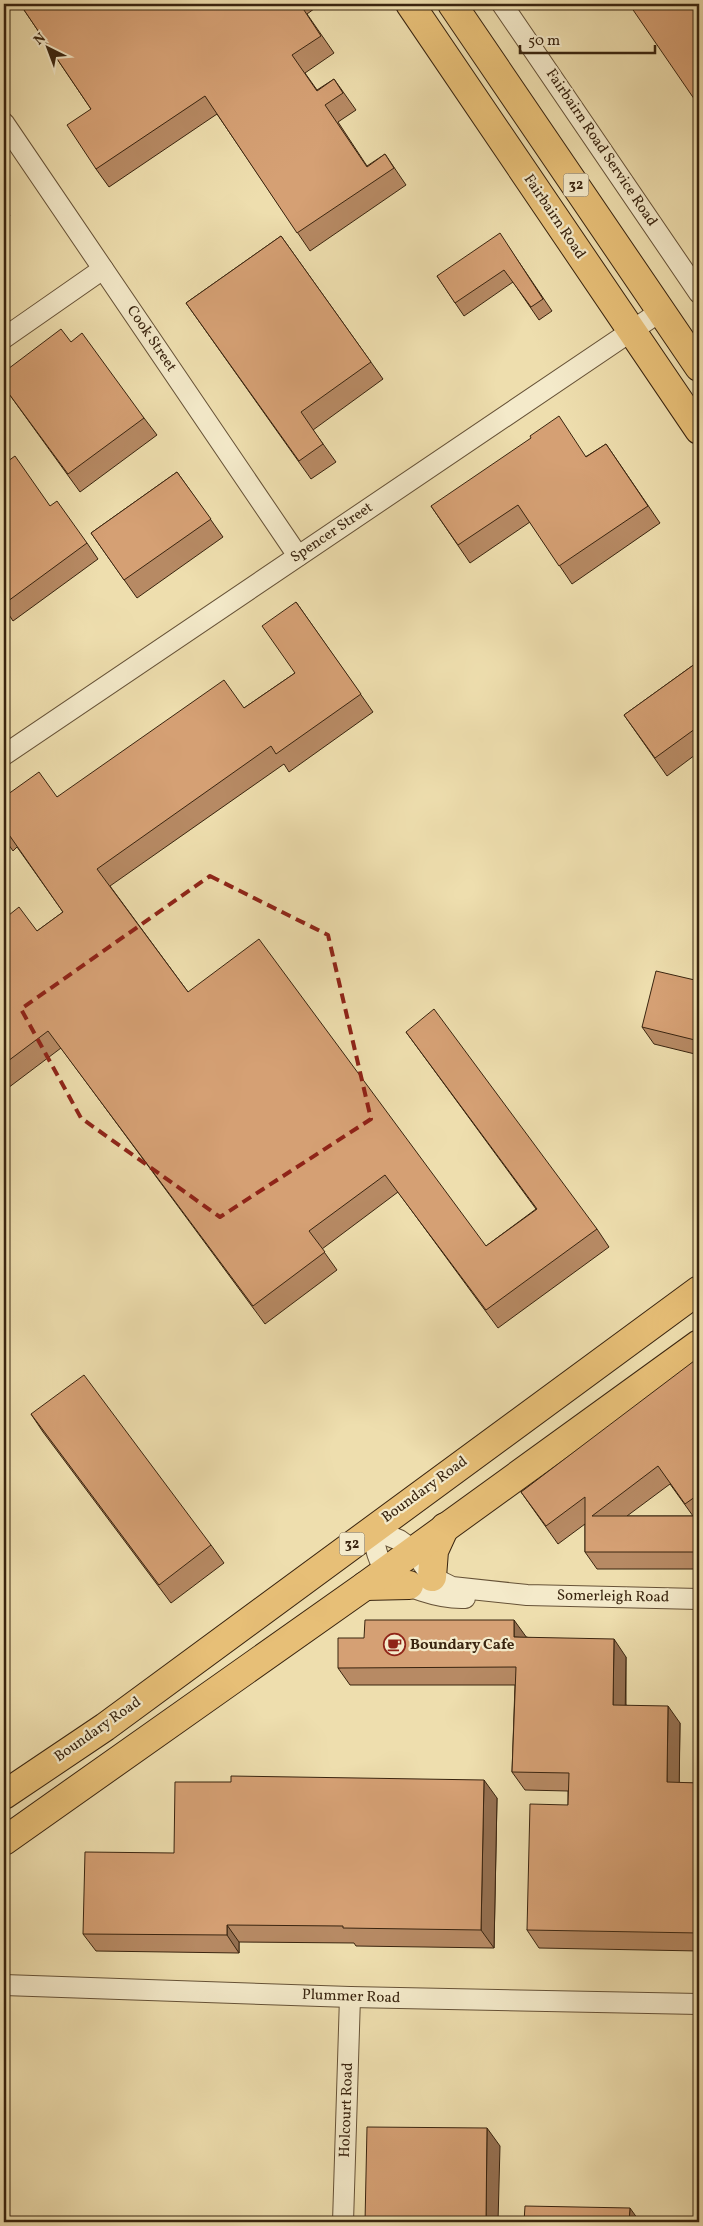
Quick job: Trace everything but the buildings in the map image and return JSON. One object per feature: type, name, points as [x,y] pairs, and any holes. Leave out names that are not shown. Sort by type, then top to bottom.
[{"type":"main road","name":"Fairbairn Road","points":[[410,4],[699,430]]},
{"type":"main road","name":"32","points":[[452,4],[699,367]]},
{"type":"main road","name":"Boundary Road","points":[[4,1795],[105,1727],[699,1290]]},
{"type":"main road","points":[[4,1841],[375,1578],[699,1344]]},
{"type":"main road","points":[[375,1578],[420,1581],[445,1527]]},
{"type":"street","name":"Fairbairn Road Service Road","points":[[502,4],[699,292]]},
{"type":"street","name":"Cook Street","points":[[4,122],[298,556]]},
{"type":"street","points":[[4,338],[104,269]]},
{"type":"street","name":"Spencer Street","points":[[4,755],[661,311]]},
{"type":"street","points":[[372,1529],[399,1540],[413,1550],[420,1581]]},
{"type":"street","points":[[372,1529],[377,1556],[375,1578]]},
{"type":"street","name":"Somerleigh Road","points":[[420,1581],[434,1596],[454,1599],[527,1595],[699,1599]]},
{"type":"street","name":"Plummer Road","points":[[4,1985],[350,1997],[699,2004]]},
{"type":"street","name":"Holcourt Road","points":[[343,2222],[350,1997]]},
{"type":"highlighted area","points":[[210,876],[328,935],[371,1119],[220,1217],[81,1118],[21,1009]]},
{"type":"place","name":"Boundary Cafe","points":[[394,1645]]}]
